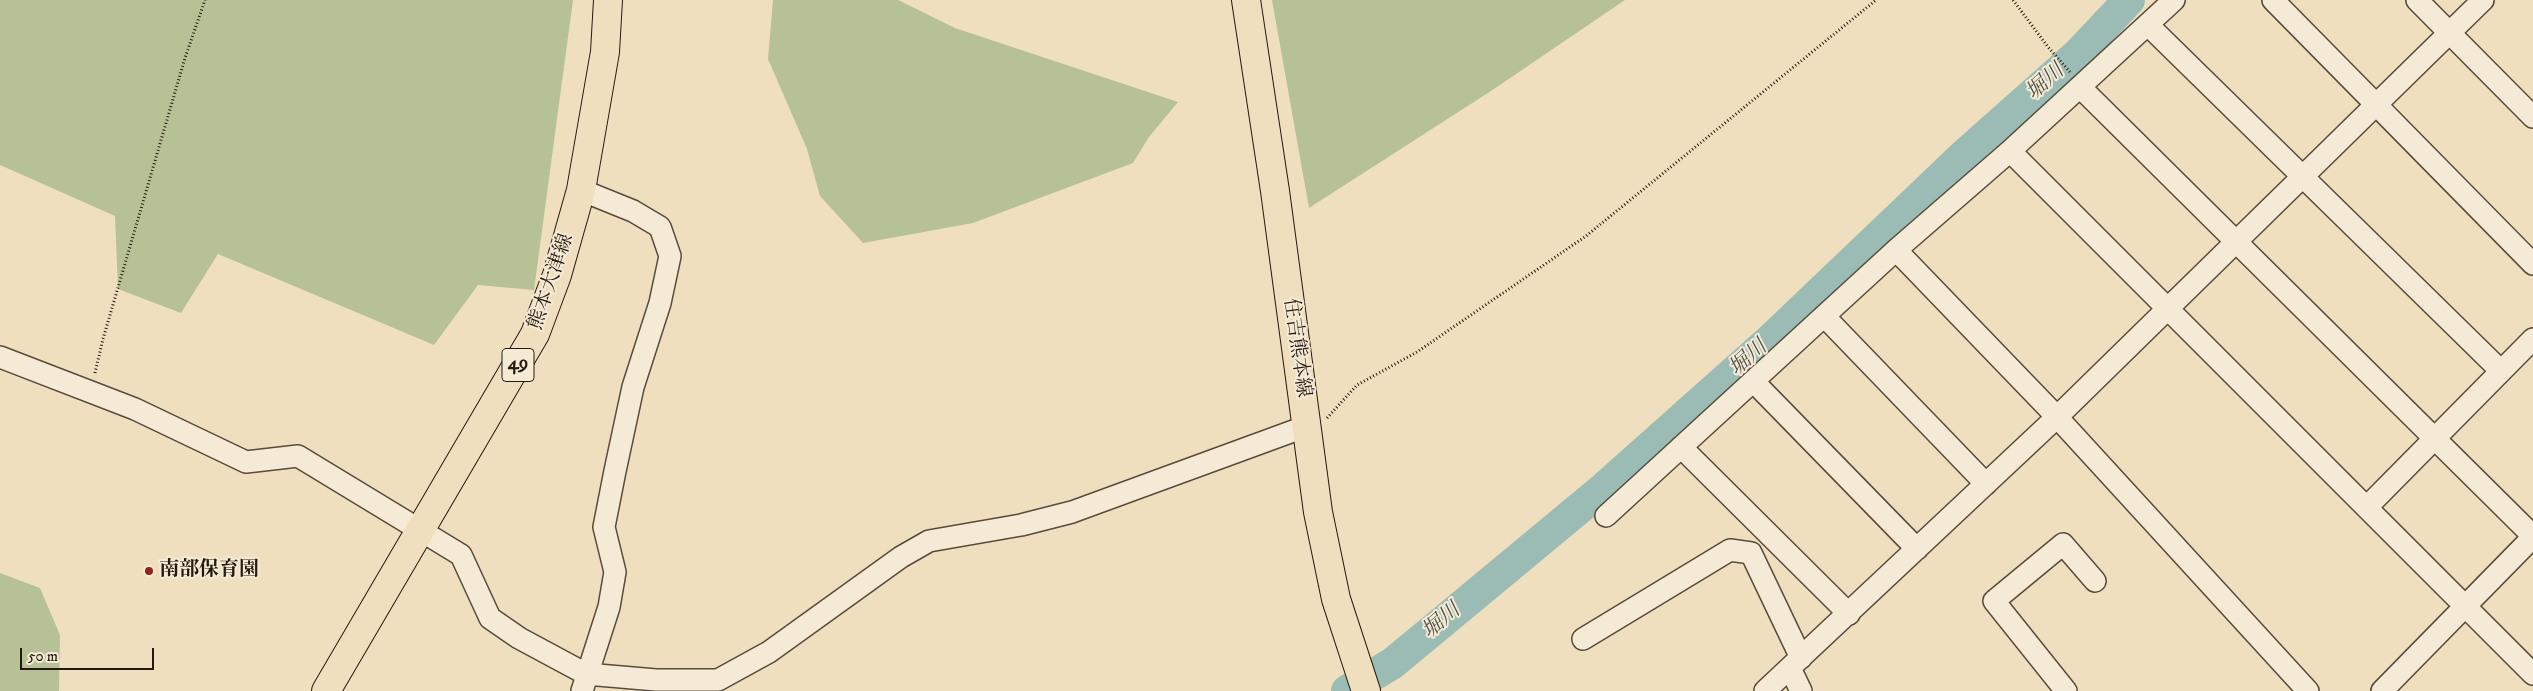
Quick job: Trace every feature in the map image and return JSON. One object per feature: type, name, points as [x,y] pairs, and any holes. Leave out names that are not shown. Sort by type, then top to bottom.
[{"type":"main road","name":"熊本大津線","points":[[326,691],[535,334],[557,275],[581,190],[605,52],[608,0]]},
{"type":"main road","name":"住吉熊本線","points":[[1246,0],[1318,512],[1336,599],[1366,691]]},
{"type":"street","points":[[1606,516],[1896,250],[2010,151],[2076,81],[2148,25],[2174,0]]},
{"type":"street","points":[[2273,0],[2533,264]]},
{"type":"street","points":[[2417,0],[2533,117]]},
{"type":"street","points":[[1765,691],[2057,417],[2483,0]]},
{"type":"street","points":[[2148,25],[2501,371]]},
{"type":"street","points":[[2076,81],[2533,537],[2382,691]]},
{"type":"street","points":[[2010,151],[2166,310],[2367,507],[2533,674]]},
{"type":"street","points":[[581,190],[633,211],[660,227],[670,256],[660,303],[632,387],[615,470],[604,527],[615,572],[608,607],[584,682]]},
{"type":"street","points":[[1896,250],[2057,417],[2308,691]]},
{"type":"street","points":[[1824,316],[1986,484]]},
{"type":"street","points":[[2367,507],[2533,339]]},
{"type":"street","points":[[0,357],[136,409],[246,462],[298,456],[420,532],[461,555],[490,618],[584,682],[718,680],[769,652],[901,557],[928,541],[1021,525],[1072,512],[1307,426]]},
{"type":"street","points":[[1753,382],[1917,549]]},
{"type":"street","points":[[1681,447],[1849,614]]},
{"type":"street","points":[[2066,691],[1994,601],[2063,544],[2095,581]]},
{"type":"street","points":[[1583,639],[1730,550],[1751,553],[1796,663],[1801,691]]},
{"type":"path","points":[[91,391],[108,322],[205,0]]},
{"type":"path","points":[[1307,426],[1330,416],[1357,386],[1417,352],[1586,236],[1876,0]]},
{"type":"path","points":[[2012,0],[2076,81]]},
{"type":"green space","points":[[0,0],[573,0],[534,290],[478,285],[434,345],[218,254],[181,313],[118,289],[115,216],[0,165]]},
{"type":"green space","points":[[773,0],[898,0],[955,28],[1178,102],[1149,137],[1133,163],[973,223],[863,243],[820,196],[807,149],[768,59]]},
{"type":"green space","points":[[1272,0],[1625,0],[1491,91],[1309,208]]},
{"type":"green space","points":[[0,573],[40,588],[60,635],[59,691],[0,691]]},
{"type":"waterway","name":"堀川","points":[[1347,691],[1393,663],[1605,487],[1769,341],[1963,156],[2078,54],[2129,0]]},
{"type":"place","name":"南部保育園","points":[[149,571]]}]
